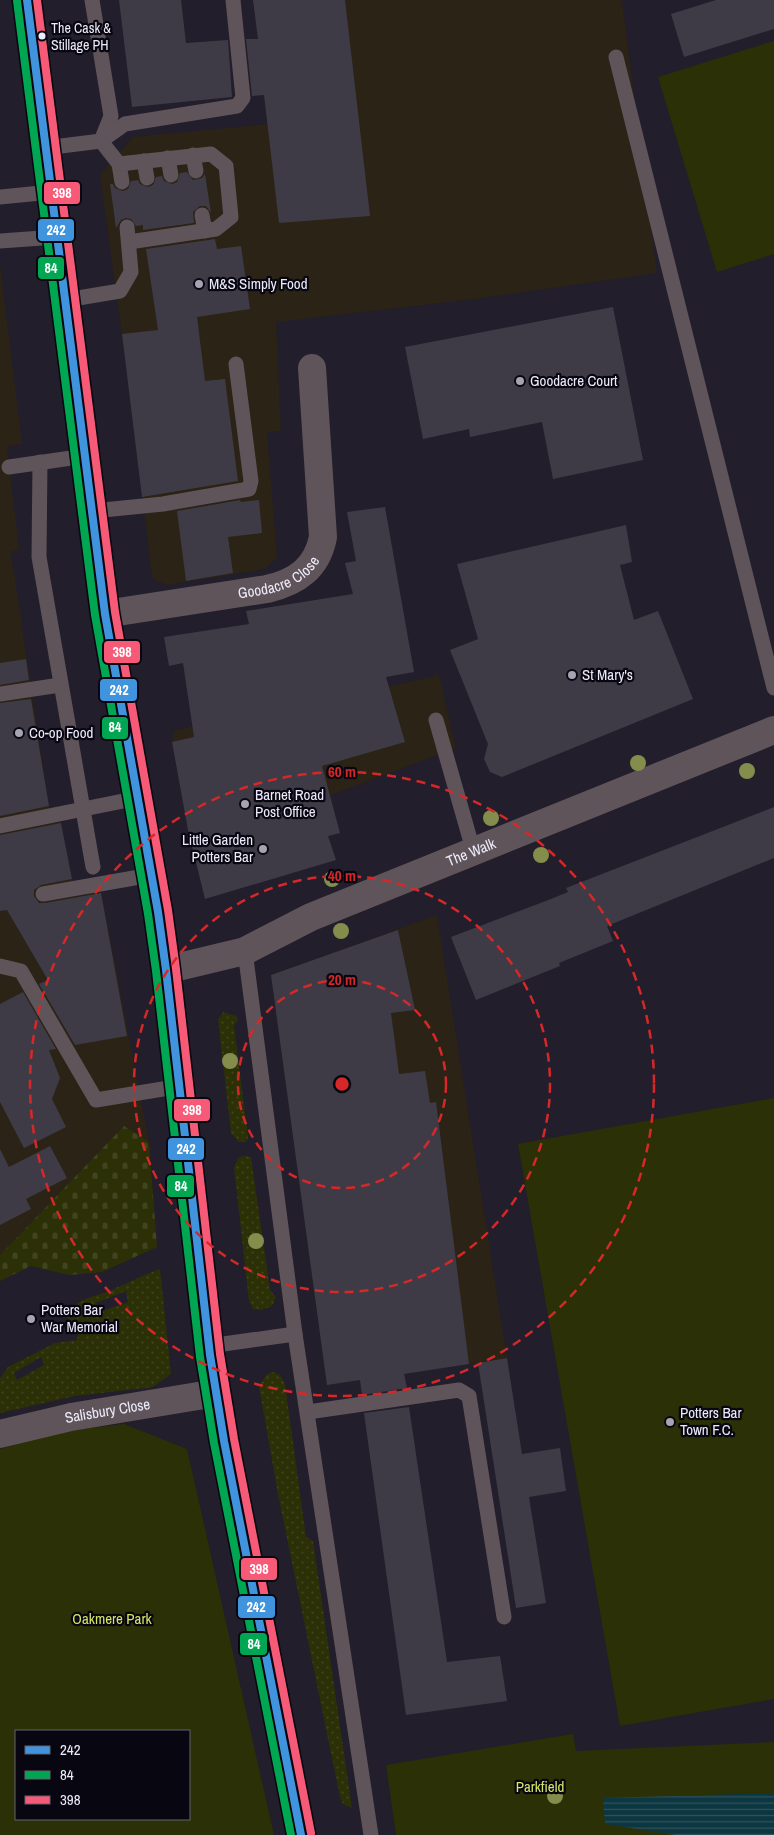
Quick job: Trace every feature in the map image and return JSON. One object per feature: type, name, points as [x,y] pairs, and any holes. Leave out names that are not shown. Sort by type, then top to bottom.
[{"type":"main road","points":[[27,0],[105,614],[152,875],[166,970],[181,1086],[209,1346],[216,1393],[300,1835]]},
{"type":"street","name":"Goodacre Close","points":[[105,614],[267,589],[288,584],[305,573],[320,550],[323,537],[312,368]]},
{"type":"street","name":"The Walk","points":[[166,970],[244,951],[311,917],[474,853],[774,730]]},
{"type":"street","name":"Salisbury Close","points":[[0,1434],[71,1417],[216,1393]]},
{"type":"lane","points":[[92,0],[111,116],[100,141]]},
{"type":"lane","points":[[46,148],[100,141],[125,124],[237,106],[243,98],[233,0]]},
{"type":"lane","points":[[616,57],[774,688]]},
{"type":"lane","points":[[100,141],[119,164],[122,182]]},
{"type":"lane","points":[[66,300],[120,291],[131,272],[128,234],[180,226],[204,231],[216,229],[231,217],[226,166],[211,154],[119,164]]},
{"type":"lane","points":[[193,155],[196,171]]},
{"type":"lane","points":[[168,158],[171,175]]},
{"type":"lane","points":[[144,161],[147,178]]},
{"type":"lane","points":[[0,197],[51,192]]},
{"type":"lane","points":[[202,215],[204,231]]},
{"type":"lane","points":[[0,241],[56,237]]},
{"type":"lane","points":[[93,511],[173,502],[249,489],[251,481],[236,364]]},
{"type":"lane","points":[[9,467],[85,456]]},
{"type":"lane","points":[[40,462],[39,558],[93,867]]},
{"type":"lane","points":[[0,694],[60,685]]},
{"type":"lane","points":[[436,720],[474,853]]},
{"type":"lane","points":[[0,826],[138,798]]},
{"type":"lane","points":[[43,894],[152,875]]},
{"type":"lane","points":[[244,951],[296,1334],[372,1835]]},
{"type":"lane","points":[[0,966],[21,971],[96,1100],[181,1086]]},
{"type":"lane","points":[[209,1346],[296,1334]]},
{"type":"lane","points":[[308,1412],[459,1390],[469,1396],[504,1617]]},
{"type":"shaded area","points":[[253,0],[622,0],[657,273],[474,299],[276,322],[281,431],[267,432],[277,557],[265,569],[167,585],[153,579],[151,570],[134,421],[100,175],[133,137],[268,124]]},
{"type":"shaded area","points":[[0,264],[22,444],[7,446],[19,550],[11,552],[49,808],[60,818],[75,896],[101,891],[149,1142],[124,1126],[0,1255]]},
{"type":"shaded area","points":[[439,675],[456,748],[328,796],[190,839],[172,742],[175,730],[285,710]]},
{"type":"shaded area","points":[[437,915],[507,1358],[327,1385],[271,975]]},
{"type":"green space","points":[[774,41],[774,254],[717,272],[658,77]]},
{"type":"green space","points":[[223,1012],[236,1016],[238,1020],[234,1026],[248,1138],[246,1142],[239,1142],[231,1133],[218,1020]]},
{"type":"green space","name":"Potters Bar Town F.C.","points":[[774,1098],[774,1699],[620,1726],[518,1144]]},
{"type":"green space","points":[[124,1126],[149,1142],[157,1247],[102,1272],[69,1275],[31,1266],[0,1281],[0,1255]]},
{"type":"green space","points":[[239,1157],[251,1157],[270,1290],[276,1297],[272,1306],[261,1310],[253,1309],[249,1301],[234,1167]]},
{"type":"green space","points":[[160,1269],[171,1374],[153,1387],[75,1396],[0,1413],[0,1378],[8,1367],[55,1343],[77,1340],[79,1331],[66,1316],[75,1305],[85,1299]],"holes":[[[126,1291],[128,1302],[99,1312],[96,1303]],[[41,1357],[44,1365],[17,1380],[14,1373]]]},
{"type":"green space","points":[[274,1372],[280,1375],[285,1384],[306,1537],[313,1541],[352,1808],[343,1804],[340,1797],[278,1494],[259,1386],[267,1374]]},
{"type":"green space","name":"Oakmere Park","points":[[124,1424],[187,1449],[274,1835],[0,1835],[0,1449],[65,1431]]},
{"type":"green space","name":"Parkfield","points":[[573,1734],[576,1751],[774,1742],[774,1835],[396,1835],[386,1765]]},
{"type":"water","points":[[774,1793],[774,1835],[676,1835],[605,1824],[603,1798]]},
{"type":"building","points":[[119,0],[181,0],[186,43],[228,40],[232,97],[132,107]]},
{"type":"building","points":[[253,0],[345,0],[370,216],[279,223],[264,95],[252,96],[246,39],[258,39]]},
{"type":"building","points":[[716,0],[774,0],[774,29],[684,57],[671,14]]},
{"type":"building","points":[[187,172],[193,180],[202,178],[205,174],[211,213],[206,206],[200,206],[193,212],[194,223],[143,230],[143,225],[136,226],[131,219],[126,218],[121,220],[116,228],[110,184],[123,191],[128,189],[131,181],[138,180],[140,184],[148,187],[153,185],[156,177],[162,176],[164,181],[172,184],[177,182],[180,173]]},
{"type":"building","points":[[215,239],[217,249],[241,246],[250,309],[197,317],[205,381],[225,379],[238,481],[142,497],[122,334],[158,330],[146,249]]},
{"type":"building","name":"Goodacre Court","points":[[613,307],[643,460],[553,479],[542,422],[470,437],[469,429],[423,439],[405,347]]},
{"type":"building","points":[[240,500],[241,502],[259,500],[262,533],[228,537],[233,573],[186,581],[177,511]]},
{"type":"building","points":[[385,507],[414,672],[386,677],[405,742],[322,766],[340,833],[328,836],[336,860],[205,899],[188,830],[172,742],[194,737],[183,663],[169,666],[164,637],[249,624],[246,611],[353,594],[345,563],[356,561],[347,512]]},
{"type":"building","name":"St Mary's","points":[[626,525],[632,562],[620,565],[634,620],[658,611],[693,699],[502,777],[490,772],[484,759],[488,744],[450,650],[478,639],[457,564]]},
{"type":"building","points":[[26,659],[29,680],[0,685],[0,663]]},
{"type":"building","points":[[31,699],[49,806],[0,816],[0,703]]},
{"type":"building","points":[[774,807],[774,858],[607,926],[613,941],[559,963],[560,966],[476,1000],[451,937],[568,892],[566,888]]},
{"type":"building","points":[[61,823],[72,879],[41,885],[34,890],[34,896],[39,903],[45,903],[101,893],[127,1036],[75,1045],[39,984],[48,980],[7,910],[0,911],[0,835]]},
{"type":"building","points":[[398,930],[415,1010],[391,1013],[399,1074],[425,1071],[430,1103],[436,1102],[469,1364],[404,1374],[407,1388],[362,1395],[360,1380],[327,1385],[271,975]]},
{"type":"building","points":[[23,992],[56,1049],[49,1050],[60,1078],[52,1099],[66,1127],[24,1148],[0,1102],[0,1004]]},
{"type":"building","points":[[50,1146],[67,1178],[26,1199],[31,1209],[0,1225],[0,1149],[9,1167]]},
{"type":"building","points":[[507,1358],[522,1454],[560,1448],[566,1491],[529,1497],[546,1603],[516,1608],[478,1363]]},
{"type":"building","points":[[409,1407],[447,1662],[500,1656],[507,1701],[406,1715],[364,1413]]},
{"type":"transit line","name":"242","points":[[27,0],[105,614],[158,912],[166,970],[210,1355],[224,1441],[301,1835]]},
{"type":"transit line","name":"398","points":[[37,0],[115,612],[168,910],[176,969],[220,1354],[234,1439],[311,1833]]},
{"type":"transit line","name":"84","points":[[17,1],[95,615],[148,914],[156,971],[200,1357],[214,1443],[291,1835]]},
{"type":"place","name":"The Cask & Stillage PH","points":[[42,36]]},
{"type":"place","name":"M&S Simply Food","points":[[199,284]]},
{"type":"place","name":"Goodacre Court","points":[[520,381]]},
{"type":"place","name":"St Mary's","points":[[572,675]]},
{"type":"place","name":"Co-op Food","points":[[19,733]]},
{"type":"place","name":"Barnet Road Post Office","points":[[245,804]]},
{"type":"place","name":"Little Garden Potters Bar","points":[[263,849]]},
{"type":"place","name":"Potters Bar War Memorial","points":[[31,1319]]},
{"type":"place","name":"Potters Bar Town F.C.","points":[[670,1422]]}]
